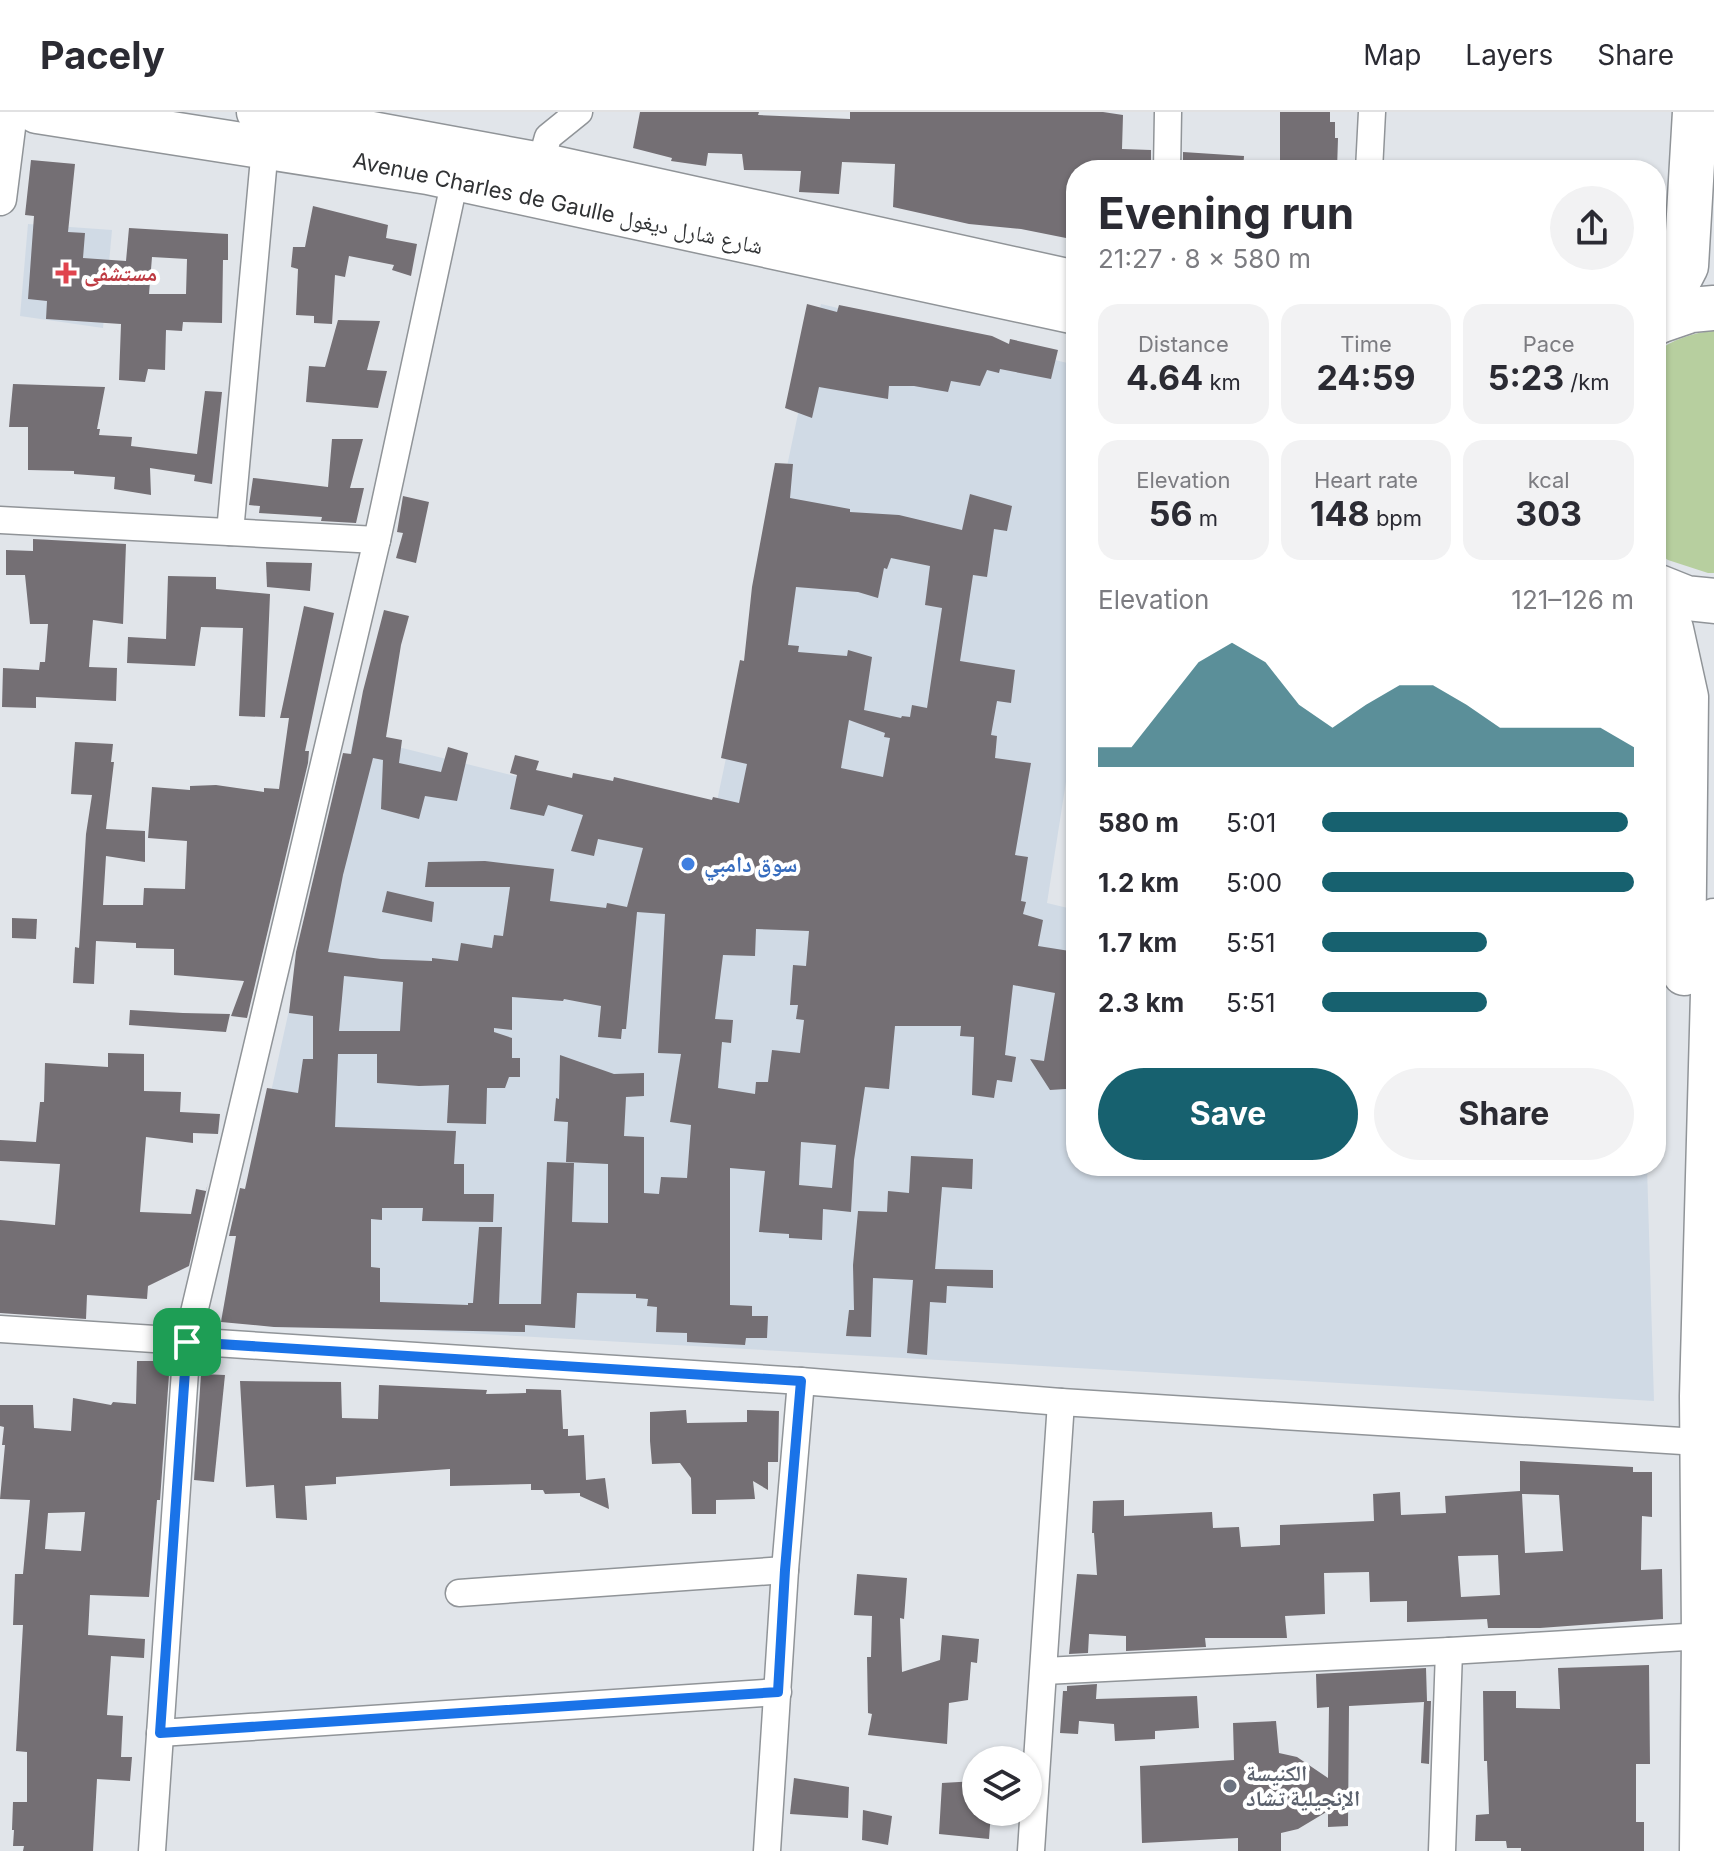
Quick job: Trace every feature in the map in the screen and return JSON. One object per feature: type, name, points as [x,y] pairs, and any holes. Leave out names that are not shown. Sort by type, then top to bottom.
[{"type":"highway","points":[[1666,303],[1686,266],[1695,112]]},
{"type":"highway","points":[[1666,319],[1691,310],[1714,308]]},
{"type":"highway","points":[[1666,592],[1714,601]]},
{"type":"main road","name":"Avenue Charles de Gaulle شارع شارل ديغول","points":[[37,112],[262,129],[352,120],[536,180],[913,262],[1066,310]]},
{"type":"main road","name":"Avenue Charles de Gaulle شارع شارل ديغول","points":[[262,129],[455,179],[536,180]]},
{"type":"main road","name":"Avenue Charles de Gaulle شارع شارل ديغول","points":[[913,262],[1066,281]]},
{"type":"main road","points":[[1666,614],[1687,697],[1684,1266],[1686,1322],[1708,1443],[1701,1851]]},
{"type":"main road","points":[[1701,1396],[1714,920]]},
{"type":"street","points":[[0,199],[11,112]]},
{"type":"street","points":[[536,180],[548,137],[579,112]]},
{"type":"street","points":[[1167,160],[1168,112]]},
{"type":"street","points":[[1370,160],[1372,112]]},
{"type":"street","points":[[230,532],[262,129]]},
{"type":"street","points":[[152,1851],[187,1342],[377,540],[455,179]]},
{"type":"street","points":[[0,520],[377,540]]},
{"type":"street","points":[[0,1329],[1708,1443]]},
{"type":"street","points":[[767,1851],[801,1381]]},
{"type":"street","points":[[1031,1851],[1061,1402]]},
{"type":"street","points":[[459,1593],[785,1570]]},
{"type":"street","points":[[1044,1671],[1703,1636]]},
{"type":"street","points":[[1442,1851],[1449,1651]]},
{"type":"street","points":[[160,1733],[778,1692]]},
{"type":"shaded area","name":"مستشفى","points":[[28,224],[112,230],[103,328],[20,316]]},
{"type":"shaded area","name":"سوق دامبي","points":[[821,304],[1066,363],[1066,782],[1047,903],[1066,908],[1066,1176],[1647,1176],[1654,1401],[221,1319],[293,992],[354,736],[712,825]]},
{"type":"green space","points":[[1714,331],[1714,573],[1666,559],[1666,346],[1699,333]]},
{"type":"building","points":[[640,112],[759,112],[758,115],[850,119],[850,112],[1103,112],[1123,115],[1122,149],[1151,150],[1151,160],[1066,160],[1066,238],[1021,229],[969,224],[893,207],[895,164],[842,162],[839,194],[799,192],[801,171],[744,170],[742,154],[708,153],[706,166],[671,161],[672,158],[633,148]]},
{"type":"building","points":[[1280,112],[1330,112],[1330,122],[1335,122],[1335,138],[1338,138],[1337,160],[1280,160]]},
{"type":"building","points":[[1183,152],[1244,156],[1244,160],[1183,160]]},
{"type":"building","points":[[31,160],[75,164],[68,232],[85,233],[83,258],[126,261],[129,228],[228,234],[228,260],[223,260],[222,323],[183,322],[182,331],[166,330],[165,370],[148,369],[145,382],[119,380],[121,324],[46,319],[47,301],[28,299],[34,216],[25,215]],"holes":[[[152,257],[187,259],[186,294],[149,294]]]},
{"type":"building","points":[[313,206],[388,225],[386,238],[417,244],[411,276],[392,270],[394,265],[349,256],[345,277],[335,275],[332,324],[314,323],[314,316],[296,315],[298,269],[291,267],[293,247],[305,247]]},
{"type":"building","points":[[807,304],[837,312],[839,305],[992,336],[1009,344],[1010,339],[1058,350],[1051,379],[1000,369],[999,373],[987,370],[980,386],[951,381],[948,392],[914,386],[889,386],[888,399],[819,387],[812,418],[785,408]]},
{"type":"building","points":[[338,320],[380,321],[367,370],[387,371],[378,408],[306,402],[309,366],[325,367]]},
{"type":"building","points":[[13,384],[105,387],[97,429],[100,429],[99,435],[132,437],[131,446],[197,454],[205,391],[222,392],[212,484],[194,481],[195,475],[150,468],[151,495],[114,489],[115,477],[74,474],[74,471],[28,470],[28,427],[9,427]]},
{"type":"building","points":[[332,439],[363,439],[350,488],[364,488],[356,523],[321,521],[322,517],[259,513],[260,506],[249,505],[253,478],[328,487]]},
{"type":"building","points":[[775,463],[793,464],[790,498],[850,509],[850,512],[899,515],[962,530],[970,494],[1012,506],[1007,531],[994,529],[987,577],[973,575],[960,661],[1015,670],[1011,703],[997,701],[991,735],[997,736],[995,758],[1031,763],[1015,855],[1028,857],[1021,901],[1026,902],[1023,914],[1043,920],[1038,946],[1066,950],[1066,1089],[1050,1090],[1030,1059],[1044,1061],[1055,993],[1013,985],[1005,1055],[1016,1057],[1012,1082],[997,1080],[994,1098],[972,1095],[974,1037],[960,1036],[961,1026],[895,1026],[889,1089],[865,1087],[854,1160],[851,1212],[823,1209],[822,1240],[759,1232],[765,1171],[730,1168],[730,1305],[752,1306],[752,1316],[768,1316],[767,1338],[746,1338],[745,1345],[687,1342],[687,1333],[656,1332],[657,1307],[647,1306],[648,1299],[636,1298],[636,1294],[577,1293],[575,1328],[525,1325],[525,1332],[274,1327],[221,1322],[236,1236],[229,1236],[240,1188],[245,1189],[267,1088],[298,1093],[303,1059],[313,1059],[313,1016],[289,1013],[296,952],[343,753],[351,754],[384,610],[409,616],[401,645],[386,737],[402,740],[399,763],[441,772],[448,747],[468,753],[457,801],[425,796],[419,819],[381,809],[383,760],[373,758],[343,875],[328,952],[381,959],[458,961],[461,943],[492,948],[494,935],[503,936],[510,887],[425,887],[428,862],[485,861],[554,869],[550,901],[606,908],[607,903],[627,907],[643,848],[598,839],[594,856],[571,851],[583,815],[548,805],[544,816],[510,809],[517,775],[510,773],[515,755],[539,761],[536,770],[572,778],[573,773],[613,781],[614,777],[712,800],[713,797],[739,803],[747,764],[721,758],[740,660],[744,661],[752,587]],"holes":[[[891,558],[930,566],[925,605],[942,608],[927,708],[912,705],[910,717],[901,718],[864,710],[872,657],[848,650],[847,656],[798,652],[799,646],[788,645],[796,587],[858,592],[878,598],[884,568],[887,569]],[[849,720],[885,733],[884,737],[890,738],[883,777],[841,768]],[[637,912],[665,914],[658,1053],[681,1054],[670,1122],[691,1125],[687,1178],[661,1177],[659,1194],[644,1193],[644,1137],[624,1136],[626,1097],[644,1096],[644,1073],[614,1074],[560,1055],[559,1099],[556,1098],[554,1121],[568,1122],[566,1162],[608,1164],[608,1223],[572,1222],[574,1163],[547,1162],[541,1304],[499,1304],[502,1227],[479,1227],[473,1303],[380,1302],[380,1268],[371,1267],[371,1219],[382,1220],[382,1208],[423,1208],[422,1221],[493,1222],[494,1194],[464,1194],[464,1164],[454,1164],[456,1131],[335,1127],[338,1054],[377,1054],[377,1083],[449,1085],[447,1123],[486,1124],[487,1088],[505,1088],[509,1077],[520,1077],[520,1058],[512,1058],[512,1038],[494,1032],[494,1028],[512,1030],[512,997],[564,999],[601,1006],[598,1037],[621,1039],[622,1029],[626,1029]],[[756,929],[809,931],[806,966],[793,965],[790,1005],[798,1005],[796,1019],[804,1020],[800,1053],[772,1050],[768,1082],[756,1082],[755,1094],[718,1088],[722,1042],[731,1043],[733,1020],[715,1019],[723,955],[755,956]],[[344,976],[403,982],[400,1031],[339,1031]],[[801,1142],[836,1145],[832,1188],[799,1185]]]},
{"type":"building","points":[[403,496],[429,502],[416,563],[396,558],[403,533],[397,532]]},
{"type":"building","points":[[33,539],[126,544],[123,624],[93,620],[89,667],[117,668],[116,701],[36,697],[36,708],[2,707],[3,668],[39,670],[40,662],[45,662],[48,624],[30,624],[25,575],[6,575],[6,550],[33,551]]},
{"type":"building","points":[[266,562],[312,563],[310,591],[267,587]]},
{"type":"building","points":[[168,576],[216,577],[216,589],[270,594],[265,717],[239,716],[243,628],[201,627],[195,666],[127,663],[128,637],[166,639]]},
{"type":"building","points":[[304,606],[334,613],[305,751],[309,751],[308,763],[247,1018],[231,1016],[244,981],[174,975],[174,949],[136,948],[136,943],[96,941],[94,984],[73,983],[75,947],[79,948],[86,834],[92,795],[71,794],[75,742],[113,744],[111,762],[114,762],[106,829],[145,831],[145,862],[106,856],[103,905],[143,905],[144,888],[185,889],[187,841],[148,838],[152,787],[190,790],[190,786],[216,785],[264,792],[264,788],[279,789],[289,718],[280,718]]},
{"type":"building","points":[[387,891],[434,902],[432,922],[382,912]]},
{"type":"building","points":[[12,918],[37,919],[36,939],[12,938]]},
{"type":"building","points":[[130,1010],[230,1014],[226,1032],[129,1025]]},
{"type":"building","points":[[108,1053],[144,1054],[144,1091],[181,1092],[180,1112],[220,1114],[218,1134],[193,1133],[193,1143],[146,1137],[140,1212],[191,1214],[196,1189],[206,1191],[208,1183],[189,1266],[148,1286],[147,1299],[87,1295],[86,1319],[0,1313],[0,1220],[55,1225],[60,1164],[0,1161],[0,1140],[36,1142],[40,1102],[44,1102],[45,1063],[108,1067]]},
{"type":"building","points":[[911,1156],[973,1159],[972,1189],[942,1187],[935,1269],[993,1270],[993,1288],[947,1286],[946,1303],[930,1302],[927,1355],[907,1353],[913,1280],[873,1278],[871,1337],[846,1336],[849,1310],[854,1310],[853,1265],[858,1211],[887,1212],[888,1191],[909,1193]]},
{"type":"building","points":[[137,1361],[170,1361],[149,1597],[90,1595],[88,1635],[145,1639],[144,1658],[111,1656],[107,1715],[123,1716],[121,1757],[132,1757],[130,1781],[97,1779],[93,1851],[23,1851],[24,1846],[13,1846],[12,1830],[13,1802],[27,1802],[27,1752],[16,1751],[23,1625],[13,1625],[15,1574],[23,1574],[30,1500],[0,1499],[5,1445],[2,1445],[4,1427],[0,1426],[0,1405],[33,1405],[34,1428],[71,1431],[73,1398],[111,1405],[113,1402],[136,1404]],"holes":[[[85,1512],[81,1551],[45,1549],[48,1513]]]},
{"type":"building","points":[[201,1374],[225,1375],[214,1482],[194,1480]]},
{"type":"building","points":[[240,1381],[341,1382],[342,1418],[378,1419],[379,1385],[487,1390],[486,1394],[526,1393],[526,1389],[561,1390],[563,1429],[568,1429],[568,1436],[584,1435],[586,1480],[605,1478],[609,1509],[580,1496],[580,1493],[545,1494],[543,1490],[531,1490],[531,1484],[450,1486],[450,1469],[336,1477],[336,1484],[305,1486],[307,1520],[276,1518],[274,1485],[246,1487]]},
{"type":"building","points":[[686,1410],[687,1423],[747,1422],[747,1410],[779,1411],[778,1462],[768,1462],[768,1490],[753,1481],[755,1499],[716,1500],[716,1514],[692,1514],[691,1478],[680,1463],[652,1464],[650,1441],[650,1412]]},
{"type":"building","points":[[1520,1461],[1633,1467],[1633,1472],[1652,1472],[1652,1517],[1642,1516],[1641,1570],[1662,1569],[1663,1619],[1540,1628],[1488,1628],[1487,1619],[1407,1622],[1407,1601],[1370,1602],[1369,1572],[1324,1573],[1325,1614],[1285,1616],[1287,1638],[1205,1638],[1206,1647],[1126,1651],[1126,1636],[1089,1634],[1088,1653],[1069,1654],[1077,1574],[1097,1575],[1092,1533],[1093,1501],[1124,1500],[1124,1516],[1212,1512],[1213,1528],[1239,1527],[1241,1547],[1280,1545],[1280,1525],[1374,1521],[1373,1494],[1400,1492],[1401,1515],[1446,1513],[1445,1496],[1520,1491]],"holes":[[[1522,1494],[1559,1495],[1563,1551],[1525,1553]],[[1498,1555],[1500,1595],[1461,1597],[1458,1556]]]},
{"type":"building","points":[[857,1574],[907,1578],[904,1619],[900,1618],[902,1672],[940,1660],[942,1635],[979,1639],[977,1663],[971,1662],[968,1700],[949,1703],[947,1744],[868,1735],[872,1714],[868,1713],[867,1657],[871,1657],[872,1616],[854,1615]]},
{"type":"building","points":[[1649,1665],[1650,1764],[1636,1764],[1636,1822],[1644,1822],[1644,1851],[1521,1851],[1521,1848],[1507,1848],[1506,1841],[1475,1841],[1476,1815],[1489,1814],[1487,1761],[1484,1761],[1483,1691],[1516,1691],[1516,1708],[1560,1709],[1558,1668]]},
{"type":"building","name":"الكنيسة الإنجيلية تشاد","points":[[1426,1668],[1427,1701],[1431,1701],[1429,1764],[1421,1763],[1424,1702],[1349,1706],[1348,1826],[1328,1827],[1328,1811],[1298,1829],[1281,1833],[1281,1851],[1238,1851],[1238,1838],[1142,1843],[1140,1766],[1234,1760],[1233,1723],[1276,1721],[1279,1753],[1297,1757],[1328,1778],[1329,1707],[1317,1708],[1316,1674]]},
{"type":"building","points":[[1097,1684],[1096,1699],[1197,1696],[1199,1728],[1155,1731],[1155,1739],[1115,1741],[1114,1724],[1079,1721],[1078,1734],[1060,1733],[1063,1691],[1067,1691],[1067,1686]]},
{"type":"building","points":[[794,1778],[849,1787],[848,1818],[790,1814]]},
{"type":"building","points":[[962,1782],[962,1826],[990,1826],[989,1839],[939,1834],[942,1783]]},
{"type":"building","points":[[863,1810],[892,1816],[888,1845],[862,1840]]},
{"type":"place","name":"مستشفى","points":[[66,273]]},
{"type":"place","name":"سوق دامبي","points":[[688,864]]},
{"type":"place","name":"الكنيسة الإنجيلية تشاد","points":[[1230,1786]]},
{"type":"route","points":[[187,1342],[801,1381],[778,1692],[160,1733],[187,1342]]}]
